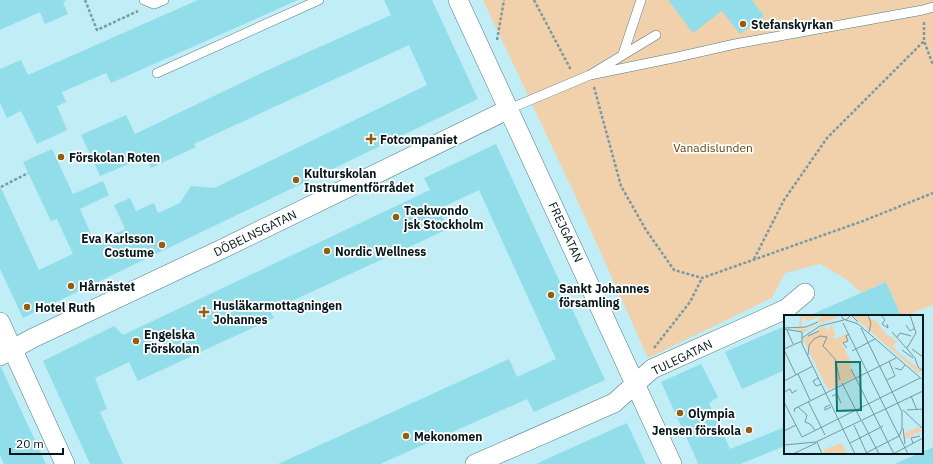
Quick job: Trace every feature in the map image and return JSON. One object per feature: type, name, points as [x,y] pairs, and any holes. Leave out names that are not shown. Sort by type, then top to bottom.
[{"type":"street","name":"FREJGATAN","points":[[458,0],[672,464]]},
{"type":"street","name":"DÖBELNSGATAN","points":[[6,352],[222,249],[509,109]]},
{"type":"street","name":"TULEGATAN","points":[[475,464],[614,403],[652,369],[786,309],[805,293]]},
{"type":"street","points":[[0,322],[6,352],[65,464]]},
{"type":"lane","points":[[147,1],[160,3],[164,0]]},
{"type":"lane","points":[[157,73],[319,0]]},
{"type":"lane","points":[[623,54],[641,0]]},
{"type":"lane","points":[[509,109],[590,75],[735,44],[923,10],[933,6]]},
{"type":"lane","points":[[590,75],[656,35]]},
{"type":"path","points":[[85,0],[97,30],[144,9],[147,1]]},
{"type":"path","points":[[498,40],[504,0]]},
{"type":"path","points":[[534,0],[577,80]]},
{"type":"path","points":[[923,10],[924,41],[933,65]]},
{"type":"path","points":[[754,259],[784,200],[827,138],[924,41]]},
{"type":"path","points":[[590,75],[621,186],[646,230],[674,270],[702,278],[863,221],[933,193]]},
{"type":"path","points":[[1,187],[28,172]]},
{"type":"path","points":[[650,353],[690,302],[702,278]]},
{"type":"green space","name":"Vanadislunden","points":[[483,0],[933,0],[933,305],[908,315],[901,315],[886,282],[861,293],[846,279],[820,264],[785,273],[772,298],[648,358],[573,191]]},
{"type":"building","points":[[0,0],[67,0],[63,2],[68,14],[45,24],[40,12],[0,30]]},
{"type":"building","points":[[198,0],[298,0],[111,83],[106,73],[62,92],[66,102],[57,106],[67,130],[37,144],[21,111],[7,118],[0,103],[0,69],[21,60],[28,75]]},
{"type":"building","points":[[384,0],[432,0],[478,99],[23,318],[0,269],[0,186],[39,270],[73,254],[57,219],[51,221],[23,162],[52,149],[73,194],[103,181],[109,195],[80,209],[95,243],[125,229],[114,205],[130,198],[136,211],[154,203],[158,213],[180,203],[191,186],[214,188],[427,85],[409,45],[194,144],[196,147],[151,168],[146,157],[100,176],[81,135],[126,115],[135,134],[268,70],[391,15]]},
{"type":"building","name":"Stefanskyrkan","points":[[668,0],[752,0],[764,16],[740,34],[722,11],[693,33]]},
{"type":"building","points":[[496,144],[605,380],[534,412],[527,399],[380,464],[278,464],[509,359],[517,377],[556,359],[479,190],[439,209],[448,229],[270,311],[274,318],[138,381],[129,362],[95,378],[107,409],[100,412],[123,464],[90,464],[43,361],[114,326],[123,335],[430,190],[424,178]]},
{"type":"building","points":[[886,282],[901,315],[810,315]]},
{"type":"building","points":[[784,326],[784,370],[742,389],[725,352]]},
{"type":"building","points":[[701,364],[718,397],[709,403],[730,449],[784,427],[784,446],[740,464],[696,464],[698,463],[661,382]]},
{"type":"building","points":[[0,367],[46,464],[4,464],[0,455]]},
{"type":"building","points":[[627,423],[646,464],[536,464],[571,448]]},
{"type":"building","points":[[933,447],[933,464],[895,464],[917,454],[923,454],[923,452]]},
{"type":"place","name":"Stefanskyrkan","points":[[743,24]]},
{"type":"place","name":"Fotcompaniet","points":[[371,139]]},
{"type":"place","name":"Förskolan Roten","points":[[61,157]]},
{"type":"place","name":"Kulturskolan Instrumentförrådet","points":[[296,180]]},
{"type":"place","name":"Taekwondo jsk Stockholm","points":[[396,217]]},
{"type":"place","name":"Eva Karlsson Costume","points":[[162,245]]},
{"type":"place","name":"Nordic Wellness","points":[[327,251]]},
{"type":"place","name":"Hårnästet","points":[[71,286]]},
{"type":"place","name":"Sankt Johannes församling","points":[[551,295]]},
{"type":"place","name":"Hotel Ruth","points":[[27,307]]},
{"type":"place","name":"Husläkarmottagningen Johannes","points":[[204,312]]},
{"type":"place","name":"Engelska Förskolan","points":[[136,341]]},
{"type":"place","name":"Olympia","points":[[680,413]]},
{"type":"place","name":"Jensen förskola","points":[[749,430]]},
{"type":"place","name":"Mekonomen","points":[[406,436]]}]
